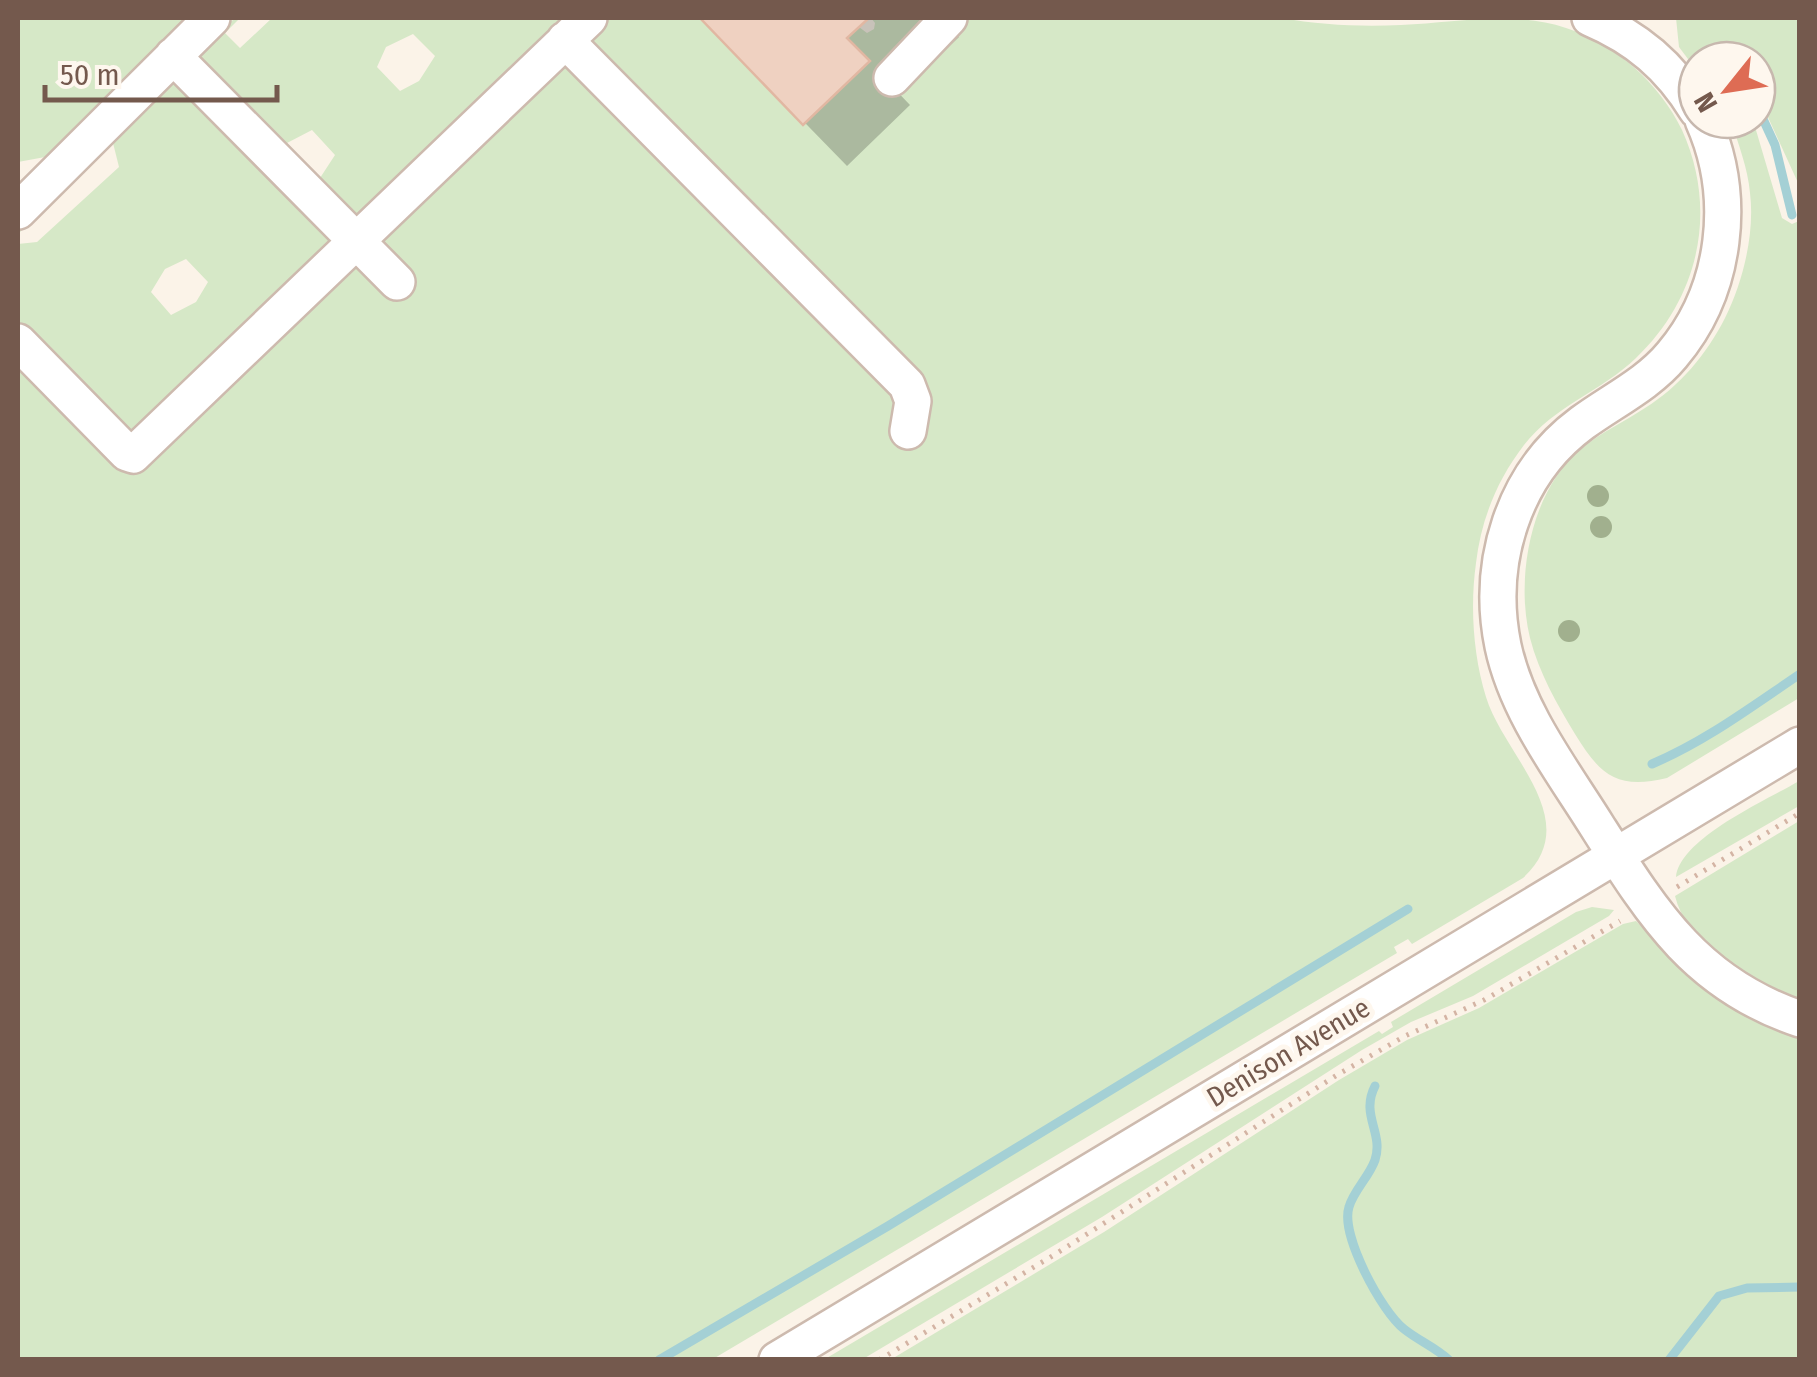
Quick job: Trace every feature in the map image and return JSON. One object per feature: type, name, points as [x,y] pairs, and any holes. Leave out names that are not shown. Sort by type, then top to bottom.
[{"type":"street","points":[[18,211],[212,18]]},
{"type":"street","points":[[892,78],[949,18]]},
{"type":"street","points":[[1590,18],[1630,25],[1677,83]]},
{"type":"street","points":[[18,342],[132,455],[578,25],[907,385],[913,402],[908,430]]},
{"type":"street","points":[[173,56],[396,282]]},
{"type":"street","points":[[1712,140],[1721,179],[1725,225],[1719,256],[1700,307],[1672,356],[1557,444],[1532,475],[1511,515],[1500,560],[1499,608],[1503,645],[1514,684],[1533,723],[1658,919],[1696,961],[1740,994],[1800,1019]]},
{"type":"street","points":[[18,170],[55,172]]},
{"type":"street","name":"Denison Avenue","points":[[777,1360],[1800,745]]},
{"type":"path","points":[[1674,888],[1800,814]]},
{"type":"path","points":[[879,1360],[1054,1255],[1336,1076],[1404,1036],[1484,1000],[1630,915]]},
{"type":"green space","points":[[18,18],[201,18],[56,155],[18,162]]},
{"type":"green space","points":[[235,18],[240,18],[225,33],[240,48],[272,18],[565,18],[361,222],[197,54]],"holes":[[[413,34],[435,56],[419,81],[400,91],[377,67],[386,47]],[[312,130],[335,155],[320,178],[287,143]]]},
{"type":"green space","points":[[599,18],[700,18],[803,125],[869,62],[847,38],[859,27],[867,33],[874,29],[871,18],[1281,18],[1371,26],[1484,19],[1546,23],[1602,44],[1649,82],[1677,121],[1677,140],[1686,140],[1699,190],[1696,251],[1675,308],[1658,334],[1623,370],[1536,431],[1506,472],[1482,531],[1473,596],[1478,664],[1495,719],[1544,811],[1546,834],[1540,856],[1523,878],[1412,944],[1408,939],[1394,947],[1397,953],[713,1359],[18,1359],[18,347],[117,453]]},
{"type":"green space","points":[[1676,18],[1799,18],[1799,185],[1777,137],[1777,40],[1678,40]]},
{"type":"green space","points":[[176,73],[337,238],[135,442],[18,330],[18,244],[37,242],[119,167],[113,143],[18,234],[18,222]],"holes":[[[186,259],[208,282],[196,302],[171,315],[151,292],[165,269]]]},
{"type":"green space","points":[[1737,140],[1759,140],[1782,218],[1792,224],[1799,221],[1799,698],[1667,778],[1623,780],[1593,760],[1543,676],[1526,614],[1526,562],[1531,536],[1550,487],[1564,466],[1589,443],[1681,380],[1710,344],[1737,289],[1749,241],[1747,174]]},
{"type":"green space","points":[[1799,781],[1799,806],[1676,877],[1681,862],[1708,834]]},
{"type":"green space","points":[[1799,821],[1799,1000],[1762,984],[1707,947],[1682,914],[1675,896]]},
{"type":"green space","points":[[1592,907],[1614,910],[1473,996],[1411,1022],[1362,1050],[1102,1217],[863,1359],[825,1359],[1379,1031],[1382,1034],[1393,1027],[1391,1022],[1576,912]]},
{"type":"green space","points":[[1636,921],[1658,942],[1799,1033],[1799,1359],[890,1360],[1104,1232],[1339,1080],[1407,1040],[1479,1008],[1623,924]]},
{"type":"building","points":[[700,18],[869,18],[847,38],[870,61],[803,125]]},
{"type":"waterway","points":[[1773,140],[1792,215]]},
{"type":"waterway","points":[[1652,764],[1710,734],[1800,674]]},
{"type":"waterway","points":[[659,1360],[888,1226],[1408,909]]},
{"type":"waterway","points":[[1375,1086],[1370,1106],[1377,1150],[1349,1207],[1351,1235],[1365,1272],[1395,1320],[1449,1360]]},
{"type":"waterway","points":[[1669,1360],[1719,1296],[1747,1288],[1800,1287]]}]
